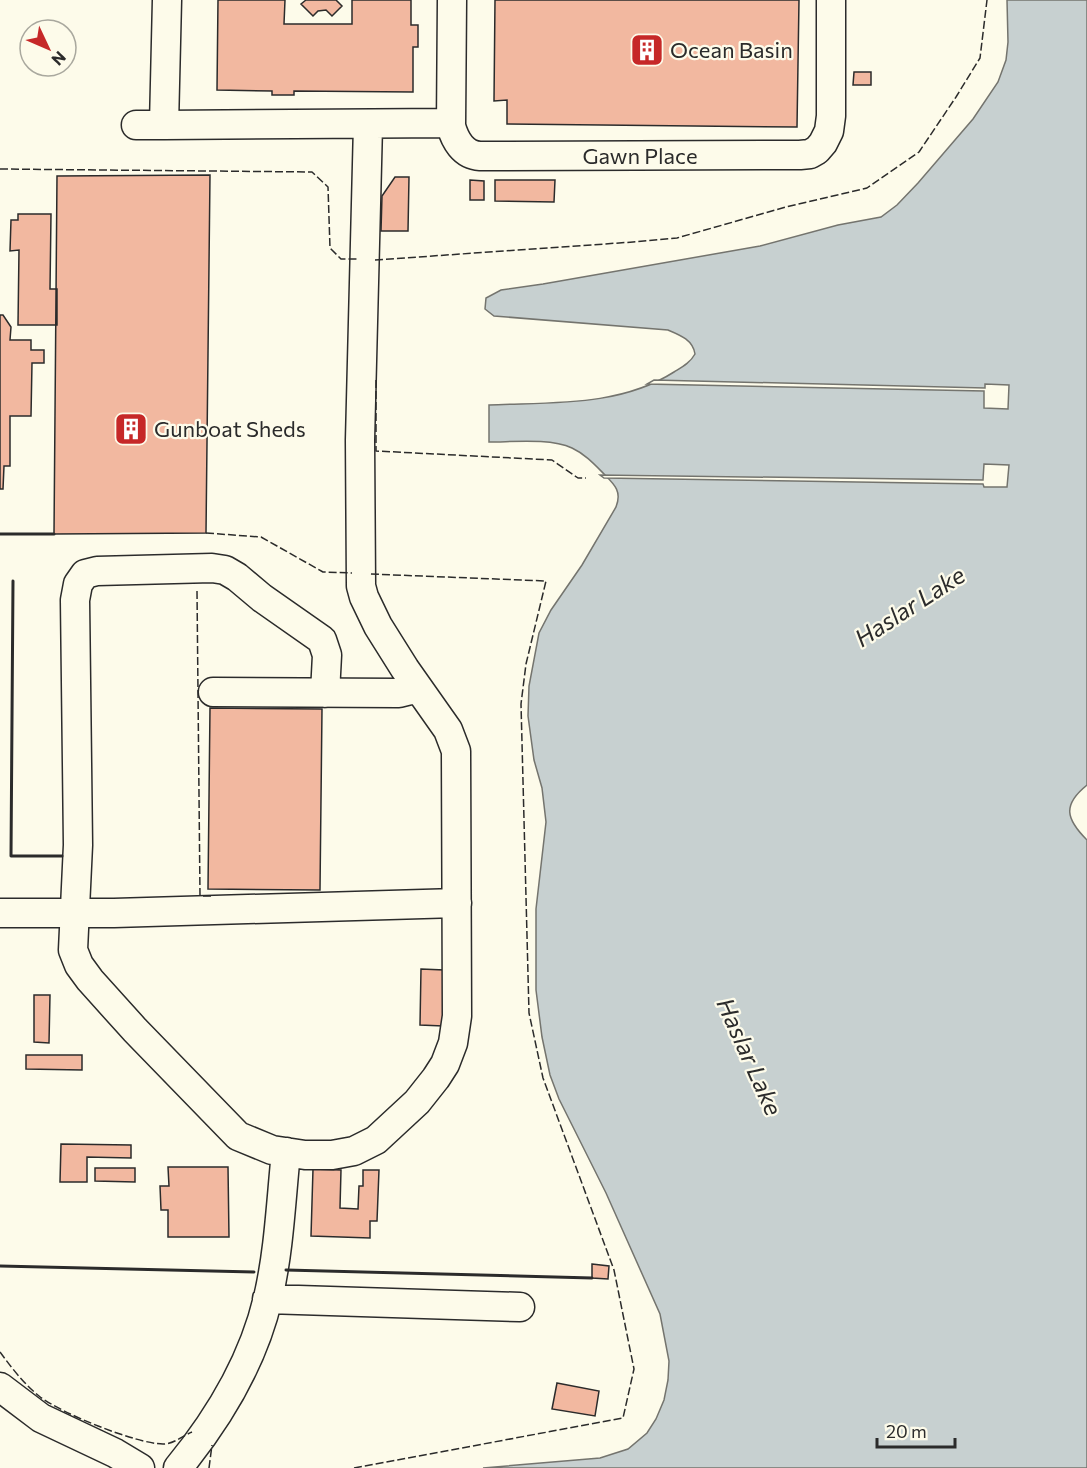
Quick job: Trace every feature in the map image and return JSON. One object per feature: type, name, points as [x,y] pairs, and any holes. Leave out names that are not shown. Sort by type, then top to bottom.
[{"type":"street","points":[[164,124],[167,0]]},
{"type":"street","name":"Gawn Place","points":[[452,0],[451,123],[458,142],[467,153],[475,156],[810,154],[823,143],[830,124],[831,0]]},
{"type":"street","points":[[136,125],[451,123]]},
{"type":"street","points":[[325,693],[327,655],[322,640],[231,573],[212,568],[97,571],[85,574],[78,584],[75,600],[78,845],[73,950],[79,965],[90,980],[232,1131],[260,1146],[286,1152],[332,1155],[368,1145],[405,1114],[436,1078],[450,1051],[456,1030],[456,751],[448,730],[372,616],[361,586],[360,440],[368,125]]},
{"type":"street","points":[[213,692],[403,693],[416,685]]},
{"type":"street","points":[[0,913],[457,903]]},
{"type":"street","points":[[178,1468],[206,1434],[224,1406],[248,1355],[267,1299],[273,1267],[286,1152]]},
{"type":"street","points":[[267,1299],[520,1307]]},
{"type":"street","points":[[0,1387],[41,1418],[115,1453],[139,1468]]},
{"type":"water","name":"Haslar Lake","points":[[1007,0],[1087,0],[1087,785],[1074,799],[1070,812],[1071,819],[1087,840],[1087,1468],[483,1468],[600,1458],[628,1449],[647,1433],[656,1419],[664,1400],[669,1361],[660,1314],[606,1193],[559,1099],[550,1075],[536,990],[536,909],[546,822],[528,716],[529,686],[539,633],[616,507],[618,493],[612,482],[597,467],[572,448],[542,442],[489,442],[489,405],[584,400],[631,392],[674,372],[695,354],[689,342],[668,330],[494,316],[485,309],[486,298],[501,290],[760,246],[838,225],[881,217],[897,205],[918,183],[973,119],[998,82],[1006,60],[1008,42]]},
{"type":"pier","points":[[654,380],[985,388],[985,384],[1009,385],[1008,409],[984,408],[984,391],[647,384]]},
{"type":"pier","points":[[984,464],[1009,465],[1007,487],[984,487],[983,484],[604,478],[600,475],[983,480]]},
{"type":"building","points":[[218,0],[285,0],[284,24],[352,24],[352,0],[411,0],[411,25],[418,25],[418,47],[413,47],[413,92],[294,91],[294,95],[272,95],[272,91],[217,90]]},
{"type":"building","points":[[306,0],[336,0],[342,6],[332,16],[326,10],[318,11],[313,16],[301,4]]},
{"type":"building","name":"Ocean Basin","points":[[495,0],[799,0],[797,127],[507,124],[507,100],[494,101]]},
{"type":"building","points":[[854,72],[871,72],[871,85],[853,85]]},
{"type":"building","name":"Gunboat Sheds","points":[[210,175],[206,533],[54,534],[57,176]]},
{"type":"building","points":[[395,177],[409,177],[408,231],[381,231],[382,196]]},
{"type":"building","points":[[470,180],[484,181],[484,200],[470,200]]},
{"type":"building","points":[[495,180],[555,180],[554,202],[495,201]]},
{"type":"building","points":[[18,214],[51,214],[50,289],[57,289],[57,325],[18,325],[19,250],[10,251],[11,220],[18,220]]},
{"type":"building","points":[[0,315],[3,315],[11,327],[10,340],[31,340],[31,350],[44,350],[44,363],[32,363],[31,416],[10,416],[10,466],[4,466],[3,489],[0,489]]},
{"type":"building","points":[[210,708],[322,709],[320,890],[208,889]]},
{"type":"building","points":[[421,969],[444,970],[443,1026],[420,1025]]},
{"type":"building","points":[[34,995],[50,995],[49,1043],[34,1042]]},
{"type":"building","points":[[26,1055],[82,1055],[82,1070],[26,1069]]},
{"type":"building","points":[[61,1144],[131,1145],[131,1158],[87,1157],[87,1182],[60,1182]]},
{"type":"building","points":[[168,1167],[228,1167],[229,1237],[168,1237],[168,1210],[161,1210],[160,1186],[169,1186]]},
{"type":"building","points":[[95,1168],[135,1168],[135,1182],[95,1181]]},
{"type":"building","points":[[313,1169],[341,1170],[340,1208],[358,1209],[359,1186],[363,1186],[363,1170],[379,1170],[377,1221],[370,1221],[370,1238],[311,1236]]},
{"type":"building","points":[[592,1264],[609,1266],[608,1279],[592,1278]]},
{"type":"building","points":[[557,1383],[599,1391],[595,1416],[552,1409]]},
{"type":"fence","points":[[375,260],[677,238],[786,207],[867,188],[919,152],[956,97],[980,58],[987,0]]},
{"type":"fence","points":[[0,169],[312,172],[328,187],[330,248],[341,259],[357,259]]},
{"type":"fence","points":[[376,380],[376,451],[552,460],[578,478],[586,478]]},
{"type":"fence","points":[[206,533],[261,537],[323,572],[352,573]]},
{"type":"fence","points":[[354,1468],[623,1418],[634,1369],[614,1270],[543,1078],[529,1013],[521,704],[526,664],[546,581],[370,574]]},
{"type":"fence","points":[[197,591],[200,896],[214,896]]},
{"type":"fence","points":[[0,1352],[23,1381],[39,1396],[64,1411],[99,1426],[136,1439],[163,1444],[192,1432]]},
{"type":"fence","points":[[209,1468],[212,1445]]},
{"type":"wall","points":[[0,534],[54,534]]},
{"type":"wall","points":[[13,581],[11,856],[62,856]]},
{"type":"wall","points":[[0,1266],[254,1272]]},
{"type":"wall","points":[[286,1270],[592,1278]]},
{"type":"place","name":"Ocean Basin","points":[[647,50]]},
{"type":"place","name":"Gunboat Sheds","points":[[131,429]]}]
